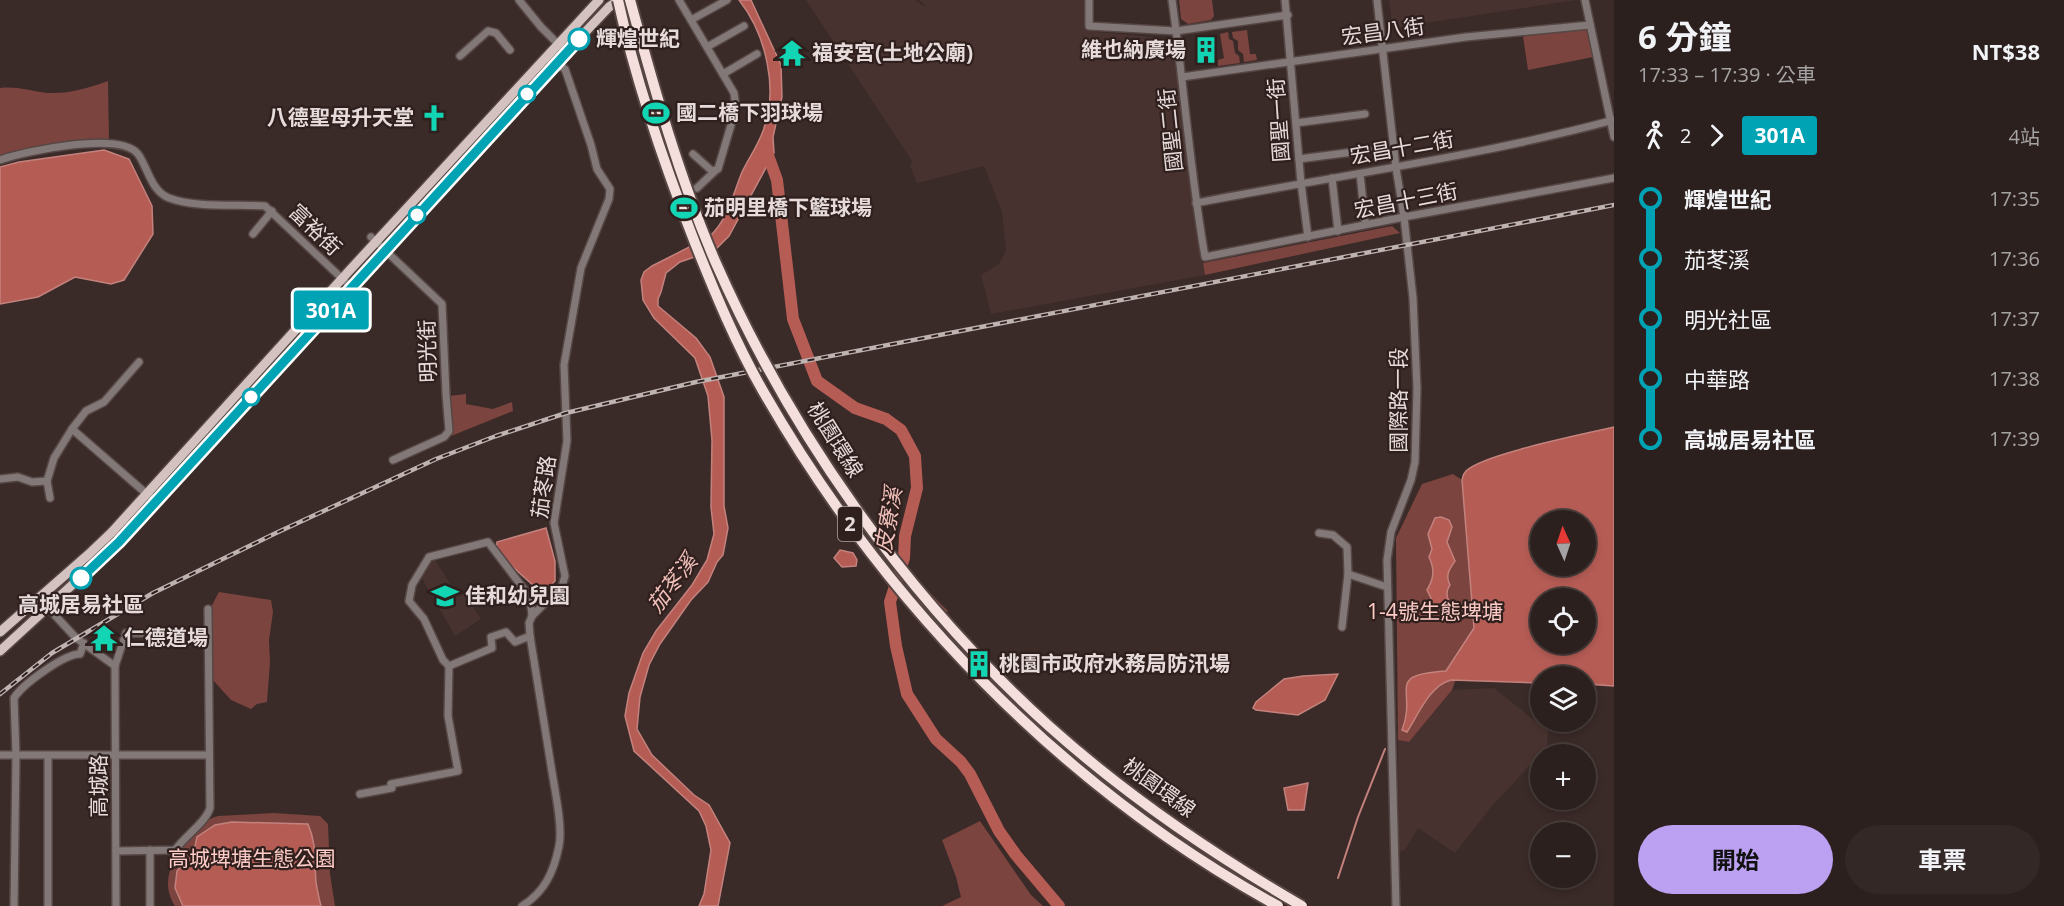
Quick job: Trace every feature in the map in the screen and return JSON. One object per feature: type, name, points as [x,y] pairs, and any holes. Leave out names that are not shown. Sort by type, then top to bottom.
[{"type":"highway","name":"桃園環線","points":[[618,0],[662,154],[705,269],[734,335],[762,390],[843,515],[876,560],[956,654],[992,692],[1034,730],[1091,780],[1155,829],[1235,882],[1278,906]]},
{"type":"highway","name":"桃園環線","points":[[630,0],[674,151],[689,196],[716,262],[776,382],[815,448],[861,516],[968,646],[1050,727],[1101,770],[1205,847],[1302,906]]},
{"type":"main road","points":[[0,632],[90,554],[342,278],[373,239],[599,0]]},
{"type":"main road","points":[[0,651],[119,542],[566,52],[618,0]]},
{"type":"street","points":[[519,0],[566,52]]},
{"type":"street","points":[[679,0],[734,93],[736,108],[718,169],[697,188]]},
{"type":"street","points":[[691,21],[727,0]]},
{"type":"street","points":[[1089,0],[1089,26],[1176,31],[1288,15]]},
{"type":"street","name":"國聖二街","points":[[1172,0],[1196,203],[1205,257]]},
{"type":"street","name":"國聖一街","points":[[1285,0],[1308,237]]},
{"type":"street","name":"國際路一段","points":[[1377,0],[1416,331],[1417,438],[1415,462],[1411,480],[1388,544],[1387,587],[1396,906]]},
{"type":"street","points":[[1585,0],[1614,137]]},
{"type":"street","name":"宏昌八街","points":[[1182,77],[1466,37],[1590,25]]},
{"type":"street","points":[[707,47],[744,26]]},
{"type":"street","points":[[460,56],[488,32],[496,33],[510,50]]},
{"type":"street","points":[[723,74],[758,54]]},
{"type":"street","points":[[546,57],[556,63]]},
{"type":"street","name":"茄苳路","points":[[532,616],[562,586],[565,576],[554,523],[567,441],[564,365],[581,268],[609,199],[610,189],[597,170],[591,145],[565,69],[556,63]]},
{"type":"street","points":[[1296,123],[1365,114]]},
{"type":"street","name":"宏昌十二街","points":[[1196,203],[1396,168],[1612,120]]},
{"type":"street","name":"富裕街","points":[[0,160],[17,154],[81,143],[127,148],[137,152],[153,182],[168,198],[209,204],[265,206],[351,287]]},
{"type":"street","points":[[1299,159],[1368,150]]},
{"type":"street","points":[[693,154],[712,171],[718,169]]},
{"type":"street","points":[[1360,174],[1365,220]]},
{"type":"street","points":[[1332,178],[1338,231]]},
{"type":"street","name":"宏昌十三街","points":[[1205,257],[1614,178]]},
{"type":"street","points":[[253,234],[272,211]]},
{"type":"street","name":"明光街","points":[[373,239],[442,304],[449,431],[444,437],[393,460]]},
{"type":"street","points":[[50,498],[47,481],[54,458],[72,429],[86,411],[104,402],[139,362]]},
{"type":"street","points":[[72,429],[156,502]]},
{"type":"street","points":[[0,479],[18,477],[32,482],[47,481]]},
{"type":"street","points":[[1319,533],[1333,535],[1347,546],[1348,574],[1342,627]]},
{"type":"street","points":[[360,794],[392,788],[391,784],[458,771],[447,716],[449,666],[443,660],[424,619],[409,601],[412,585],[429,557],[488,542],[530,597],[532,616],[530,636],[557,801],[560,843],[551,873],[541,891],[522,906]]},
{"type":"street","points":[[1348,574],[1387,587]]},
{"type":"street","points":[[39,598],[76,638],[115,666]]},
{"type":"street","points":[[116,851],[175,850],[208,814],[210,808],[208,609]]},
{"type":"street","name":"高城路","points":[[116,906],[115,666],[126,633],[166,632],[174,633],[175,636]]},
{"type":"street","points":[[449,666],[492,648],[491,637],[498,634],[506,632],[515,642],[530,636]]},
{"type":"street","points":[[14,906],[16,755],[14,698],[48,668],[72,654],[80,654],[84,643]]},
{"type":"street","points":[[0,754],[209,755]]},
{"type":"street","points":[[48,754],[48,906]]},
{"type":"street","points":[[150,850],[150,906]]},
{"type":"shaded area","points":[[739,0],[751,0],[781,65],[782,97],[773,137],[774,153],[729,236],[715,250],[680,262],[666,273],[658,299],[658,306],[696,338],[710,357],[724,397],[724,506],[728,528],[723,555],[717,562],[708,582],[691,600],[660,644],[649,665],[640,697],[637,729],[652,755],[694,795],[709,805],[730,843],[718,906],[699,906],[704,894],[711,850],[706,826],[699,811],[634,751],[625,716],[629,693],[643,653],[656,631],[692,585],[707,560],[714,534],[711,507],[712,440],[708,396],[695,358],[654,318],[643,300],[641,280],[644,272],[652,266],[709,237],[716,230],[763,131],[770,98],[767,63],[756,29]]},
{"type":"shaded area","points":[[806,0],[915,0],[926,6],[919,0],[1086,0],[1088,31],[1172,39],[1205,275],[991,314],[981,275],[999,264],[1006,250],[1002,212],[984,166],[917,183],[910,166],[912,161]]},
{"type":"shaded area","points":[[1389,0],[1576,0],[1393,28]]},
{"type":"shaded area","points":[[104,150],[129,159],[152,206],[153,234],[124,280],[111,284],[75,277],[38,297],[0,304],[0,167],[19,162]]},
{"type":"shaded area","points":[[1614,427],[1614,686],[1596,685],[1596,666],[1530,666],[1530,683],[1451,680],[1431,694],[1407,732],[1402,730],[1406,716],[1406,687],[1409,681],[1415,676],[1446,671],[1474,628],[1462,480],[1464,473],[1492,458]]},
{"type":"shaded area","points":[[1441,517],[1449,520],[1452,527],[1447,542],[1455,561],[1448,575],[1450,585],[1447,597],[1453,609],[1449,613],[1440,606],[1434,613],[1431,612],[1431,598],[1427,590],[1433,574],[1429,557],[1432,549],[1428,534],[1435,518]]},
{"type":"shaded area","points":[[546,528],[555,561],[555,581],[538,601],[535,587],[496,552],[497,542]]},
{"type":"shaded area","points":[[840,550],[853,553],[857,560],[856,566],[842,567],[834,558]]},
{"type":"shaded area","name":"佳和幼兒園","points":[[434,558],[458,597],[464,594],[481,619],[455,636],[420,575],[430,559]]},
{"type":"shaded area","points":[[1338,674],[1325,700],[1298,715],[1253,708],[1256,702],[1284,679]]},
{"type":"shaded area","points":[[1494,688],[1530,717],[1530,732],[1548,732],[1547,744],[1530,744],[1530,765],[1492,806],[1455,853],[1418,828],[1405,850],[1399,852],[1398,740],[1409,742],[1452,690]]},
{"type":"shaded area","points":[[1308,783],[1304,810],[1288,810],[1284,788]]},
{"type":"shaded area","name":"高城埤塘生態公園","points":[[232,822],[308,824],[314,846],[316,882],[321,906],[183,906],[175,888],[177,871],[194,851],[197,837],[215,825]]},
{"type":"green space","points":[[1179,0],[1212,0],[1214,16],[1211,20],[1188,24],[1181,19]]},
{"type":"green space","points":[[1588,29],[1593,57],[1528,70],[1523,36]]},
{"type":"green space","points":[[1247,30],[1250,54],[1256,54],[1257,60],[1244,62],[1243,54],[1238,50],[1238,41],[1233,38],[1232,32]]},
{"type":"green space","points":[[1228,32],[1240,63],[1218,66],[1218,60],[1224,58],[1220,34]]},
{"type":"green space","points":[[108,81],[109,141],[54,144],[27,148],[0,156],[0,88],[63,93]]},
{"type":"green space","points":[[1392,226],[1400,233],[1205,275],[1203,263]]},
{"type":"green space","points":[[466,394],[466,404],[493,409],[512,402],[513,411],[451,436],[449,396]]},
{"type":"green space","name":"1-4號生態埤塘","points":[[1453,474],[1462,480],[1474,628],[1452,690],[1409,742],[1398,740],[1396,538],[1422,484]]},
{"type":"green space","points":[[926,589],[948,611],[930,628],[909,606]]},
{"type":"green space","points":[[219,592],[271,600],[273,612],[269,640],[267,702],[257,704],[251,709],[231,700],[212,679],[211,607]]},
{"type":"green space","name":"高城埤塘生態公園","points":[[274,813],[320,816],[328,824],[330,874],[335,906],[175,906],[168,888],[170,870],[178,854],[198,828],[209,819],[218,816]]},
{"type":"green space","points":[[980,821],[1031,895],[1043,906],[942,906],[961,897],[942,840]]},
{"type":"waterway","name":"皮寮溪","points":[[765,147],[777,180],[793,319],[817,381],[855,408],[886,419],[901,430],[915,456],[917,488],[905,536],[904,558],[890,602],[896,646],[907,694],[936,739],[961,762],[970,774],[999,831],[1016,855],[1059,906]]},
{"type":"waterway","points":[[1338,878],[1358,817],[1385,749]]},
{"type":"railway","points":[[0,694],[52,653],[153,593],[436,459],[566,413],[696,382],[1614,205]]},
{"type":"bus line","name":"301A","points":[[81,578],[119,542],[579,39]]},
{"type":"place","name":"輝煌世紀","points":[[579,39]]},
{"type":"place","name":"維也納廣場","points":[[1206,50]]},
{"type":"place","name":"福安宮(土地公廟)","points":[[792,53]]},
{"type":"place","name":"國二橋下羽球場","points":[[656,113]]},
{"type":"place","name":"八德聖母升天堂","points":[[434,118]]},
{"type":"place","name":"茄明里橋下籃球場","points":[[684,208]]},
{"type":"place","name":"高城居易社區","points":[[81,578]]},
{"type":"place","name":"佳和幼兒園","points":[[445,596]]},
{"type":"place","name":"仁德道場","points":[[104,638]]},
{"type":"place","name":"桃園市政府水務局防汛場","points":[[979,664]]},
{"type":"water label","name":"茄苳溪","points":[[672,583]]}]
